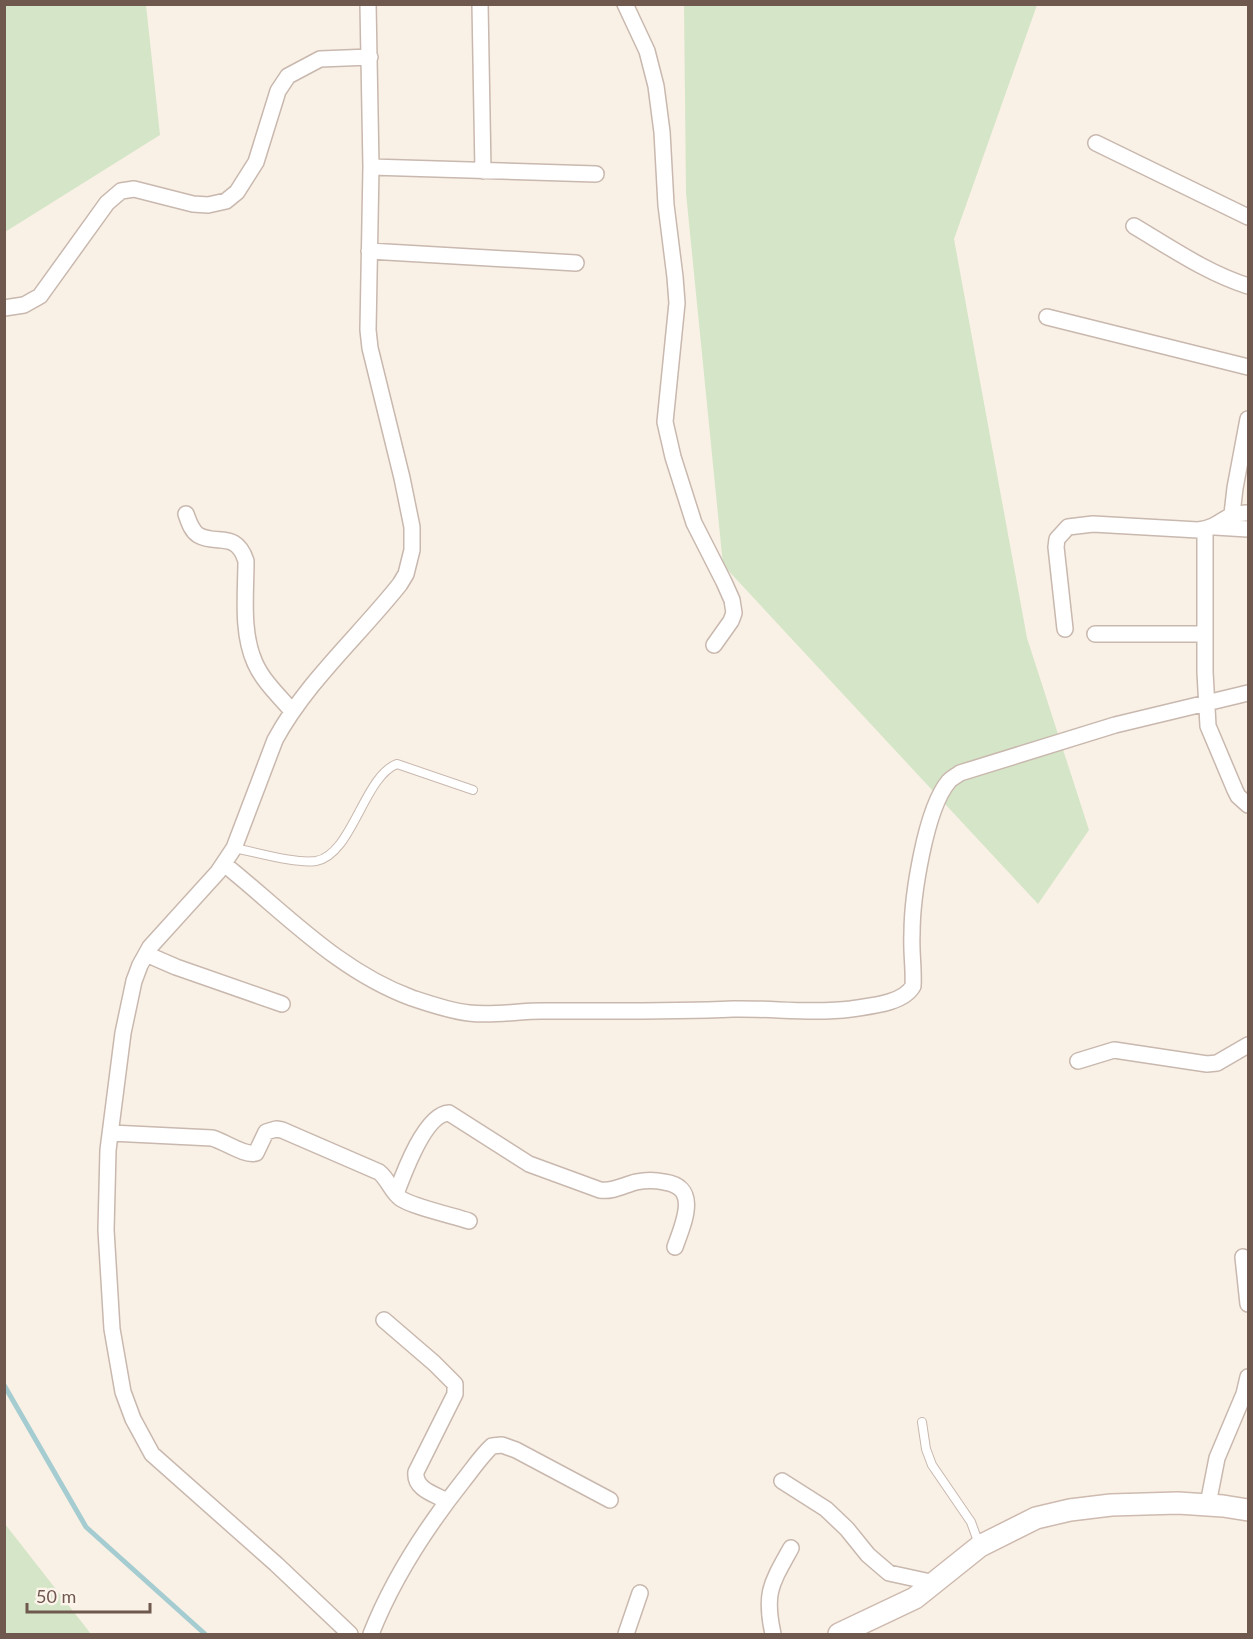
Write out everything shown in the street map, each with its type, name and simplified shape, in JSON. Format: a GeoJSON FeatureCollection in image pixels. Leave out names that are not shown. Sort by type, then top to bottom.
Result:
{"type":"FeatureCollection","features":[{"type":"Feature","properties":{"kind":"main road"},"geometry":{"type":"LineString","coordinates":[[839,1635],[903,1605],[935,1583],[980,1546],[1035,1518],[1070,1510],[1112,1505],[1208,1504],[1248,1510]]}},
{"type":"Feature","properties":{"kind":"street"},"geometry":{"type":"LineString","coordinates":[[350,1635],[276,1564],[152,1454],[133,1419],[123,1392],[112,1329],[106,1230],[108,1150],[123,1033],[134,981],[146,954],[224,864],[234,848],[275,740],[292,711],[400,584],[412,550],[412,528],[402,478],[370,348],[368,330],[371,167],[368,4]]}},
{"type":"Feature","properties":{"kind":"street"},"geometry":{"type":"LineString","coordinates":[[480,4],[483,171]]}},
{"type":"Feature","properties":{"kind":"street"},"geometry":{"type":"LineString","coordinates":[[626,4],[647,51],[656,86],[662,132],[666,205],[677,303],[664,422],[694,523],[724,582],[734,613],[714,645]]}},
{"type":"Feature","properties":{"kind":"street"},"geometry":{"type":"LineString","coordinates":[[4,308],[24,305],[40,296],[107,203],[121,191],[134,189],[193,204],[208,205],[226,201],[237,192],[256,162],[283,80],[309,63],[330,58],[370,57]]}},
{"type":"Feature","properties":{"kind":"street"},"geometry":{"type":"LineString","coordinates":[[1096,144],[1248,217]]}},
{"type":"Feature","properties":{"kind":"street"},"geometry":{"type":"LineString","coordinates":[[371,167],[596,174]]}},
{"type":"Feature","properties":{"kind":"street"},"geometry":{"type":"LineString","coordinates":[[1134,226],[1207,268],[1248,285]]}},
{"type":"Feature","properties":{"kind":"street"},"geometry":{"type":"LineString","coordinates":[[369,251],[576,263]]}},
{"type":"Feature","properties":{"kind":"street"},"geometry":{"type":"LineString","coordinates":[[1047,317],[1248,367]]}},
{"type":"Feature","properties":{"kind":"street"},"geometry":{"type":"LineString","coordinates":[[1232,513],[1248,419]]}},
{"type":"Feature","properties":{"kind":"street"},"geometry":{"type":"LineString","coordinates":[[1210,529],[1232,513],[1248,513]]}},
{"type":"Feature","properties":{"kind":"street"},"geometry":{"type":"LineString","coordinates":[[186,514],[190,524],[199,535],[230,541],[243,552],[246,561],[246,626],[254,661],[261,674],[292,711]]}},
{"type":"Feature","properties":{"kind":"street"},"geometry":{"type":"LineString","coordinates":[[1065,629],[1056,547],[1057,539],[1068,527],[1093,524],[1248,529]]}},
{"type":"Feature","properties":{"kind":"street"},"geometry":{"type":"LineString","coordinates":[[1210,529],[1204,634],[1206,702],[1212,738],[1235,790],[1248,805]]}},
{"type":"Feature","properties":{"kind":"street"},"geometry":{"type":"LineString","coordinates":[[1095,634],[1204,634]]}},
{"type":"Feature","properties":{"kind":"street"},"geometry":{"type":"LineString","coordinates":[[224,864],[342,961],[386,987],[446,1009],[489,1013],[850,1009],[892,1000],[906,994],[913,986],[913,903],[920,862],[933,814],[942,791],[950,780],[960,773],[1115,725],[1248,693]]}},
{"type":"Feature","properties":{"kind":"street"},"geometry":{"type":"LineString","coordinates":[[146,954],[176,968],[282,1004]]}},
{"type":"Feature","properties":{"kind":"street"},"geometry":{"type":"LineString","coordinates":[[1078,1061],[1114,1050],[1207,1064],[1217,1063],[1248,1044]]}},
{"type":"Feature","properties":{"kind":"street"},"geometry":{"type":"LineString","coordinates":[[396,1194],[409,1161],[423,1136],[440,1115],[448,1113],[529,1164],[600,1190],[613,1190],[644,1180],[678,1184],[687,1201],[675,1247]]}},
{"type":"Feature","properties":{"kind":"street"},"geometry":{"type":"LineString","coordinates":[[111,1133],[212,1138],[250,1154],[256,1153],[266,1132],[276,1129],[369,1166],[386,1178],[396,1194],[405,1201],[469,1221]]}},
{"type":"Feature","properties":{"kind":"street"},"geometry":{"type":"LineString","coordinates":[[1243,1257],[1248,1304]]}},
{"type":"Feature","properties":{"kind":"street"},"geometry":{"type":"LineString","coordinates":[[384,1320],[455,1384],[455,1394],[415,1478],[423,1488],[447,1501]]}},
{"type":"Feature","properties":{"kind":"street"},"geometry":{"type":"LineString","coordinates":[[1208,1504],[1217,1458],[1244,1394],[1248,1377]]}},
{"type":"Feature","properties":{"kind":"street"},"geometry":{"type":"LineString","coordinates":[[371,1635],[406,1561],[425,1530],[487,1450],[497,1445],[516,1450],[610,1500]]}},
{"type":"Feature","properties":{"kind":"street"},"geometry":{"type":"LineString","coordinates":[[782,1481],[826,1509],[847,1529],[868,1555],[889,1573],[935,1583]]}},
{"type":"Feature","properties":{"kind":"street"},"geometry":{"type":"LineString","coordinates":[[773,1635],[768,1595],[772,1582],[791,1548]]}},
{"type":"Feature","properties":{"kind":"street"},"geometry":{"type":"LineString","coordinates":[[626,1635],[640,1593]]}},
{"type":"Feature","properties":{"kind":"lane"},"geometry":{"type":"LineString","coordinates":[[234,848],[300,860],[316,861],[325,858],[341,842],[381,775],[397,764],[473,790]]}},
{"type":"Feature","properties":{"kind":"lane"},"geometry":{"type":"LineString","coordinates":[[922,1422],[926,1449],[932,1465],[971,1521],[980,1546]]}},
{"type":"Feature","properties":{"kind":"green space"},"geometry":{"type":"Polygon","coordinates":[[[5,4],[146,5],[160,135],[5,232],[5,4]]]}},
{"type":"Feature","properties":{"kind":"green space"},"geometry":{"type":"Polygon","coordinates":[[[684,5],[1037,5],[954,239],[1027,638],[1089,830],[1038,904],[723,565],[686,193],[684,5]]]}},
{"type":"Feature","properties":{"kind":"green space"},"geometry":{"type":"Polygon","coordinates":[[[5,1524],[91,1634],[5,1634],[5,1524]]]}},
{"type":"Feature","properties":{"kind":"waterway"},"geometry":{"type":"LineString","coordinates":[[4,1385],[86,1527],[205,1634]]}}]}
